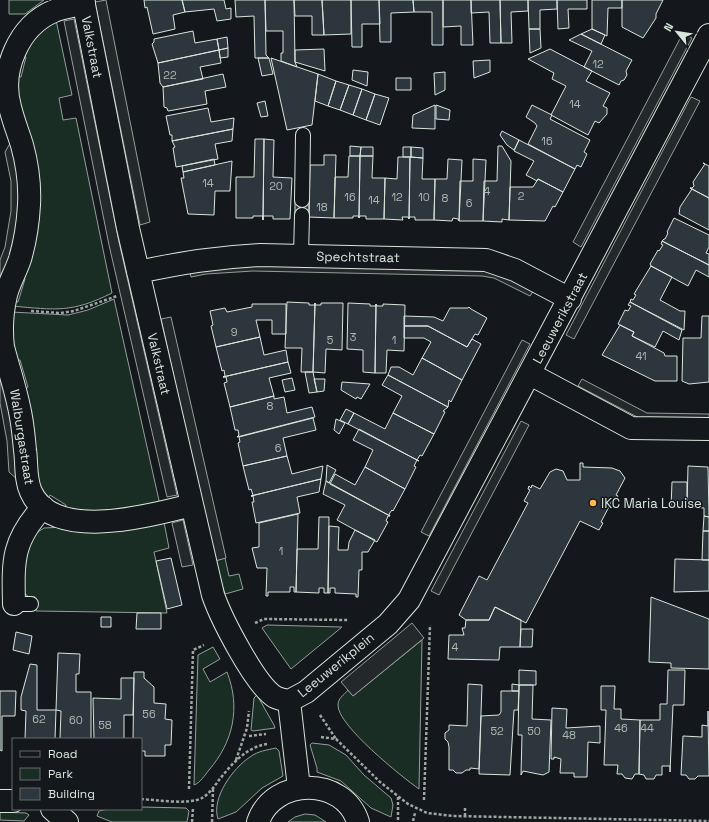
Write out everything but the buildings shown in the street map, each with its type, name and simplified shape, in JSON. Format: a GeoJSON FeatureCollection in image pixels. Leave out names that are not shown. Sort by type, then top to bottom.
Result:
{"type":"FeatureCollection","features":[{"type":"Feature","properties":{"kind":"street","name":"Valkstraat"},"geometry":{"type":"LineString","coordinates":[[84,2],[138,272],[192,505],[206,573],[215,601],[227,628],[253,670],[269,692],[280,699],[290,701]]}},
{"type":"Feature","properties":{"kind":"street","name":"Walburgastraat"},"geometry":{"type":"LineString","coordinates":[[84,2],[55,10],[26,32],[16,49],[9,68],[7,87],[9,107],[22,147],[28,184],[29,204],[24,244],[20,260],[9,283],[3,308],[3,347],[20,414],[27,481],[31,493],[43,507],[55,515],[67,519],[89,522],[129,518],[162,513],[192,505]]}},
{"type":"Feature","properties":{"kind":"street","name":"Leeuwerikstraat"},"geometry":{"type":"LineString","coordinates":[[409,600],[709,35]]}},
{"type":"Feature","properties":{"kind":"street","name":"Spechtstraat"},"geometry":{"type":"LineString","coordinates":[[138,272],[223,256],[486,260],[503,265],[570,299]]}},
{"type":"Feature","properties":{"kind":"street"},"geometry":{"type":"LineString","coordinates":[[530,374],[631,428],[709,429]]}},
{"type":"Feature","properties":{"kind":"street"},"geometry":{"type":"LineString","coordinates":[[22,604],[14,563],[16,548],[23,533],[43,507]]}},
{"type":"Feature","properties":{"kind":"street","name":"Leeuwerikplein"},"geometry":{"type":"LineString","coordinates":[[299,788],[290,701],[306,692],[388,624],[409,600]]}},
{"type":"Feature","properties":{"kind":"street"},"geometry":{"type":"LineString","coordinates":[[256,821],[268,804],[282,793],[299,788],[313,787],[327,790],[344,802],[361,821]]}},
{"type":"Feature","properties":{"kind":"street"},"geometry":{"type":"LineString","coordinates":[[0,801],[12,802]]}},
{"type":"Feature","properties":{"kind":"street"},"geometry":{"type":"LineString","coordinates":[[53,810],[67,822]]}},
{"type":"Feature","properties":{"kind":"lane"},"geometry":{"type":"LineString","coordinates":[[302,200],[303,136]]}},
{"type":"Feature","properties":{"kind":"lane"},"geometry":{"type":"LineString","coordinates":[[301,256],[302,215]]}},
{"type":"Feature","properties":{"kind":"path"},"geometry":{"type":"LineString","coordinates":[[3,308],[68,312],[88,308],[117,295]]}},
{"type":"Feature","properties":{"kind":"path"},"geometry":{"type":"LineString","coordinates":[[251,626],[264,619],[354,621]]}},
{"type":"Feature","properties":{"kind":"path"},"geometry":{"type":"LineString","coordinates":[[424,800],[430,625]]}},
{"type":"Feature","properties":{"kind":"path"},"geometry":{"type":"LineString","coordinates":[[189,789],[193,650],[204,645]]}},
{"type":"Feature","properties":{"kind":"path"},"geometry":{"type":"LineString","coordinates":[[142,799],[192,801],[201,798],[213,788],[236,760],[244,737],[249,711],[248,689],[253,670]]}},
{"type":"Feature","properties":{"kind":"path"},"geometry":{"type":"LineString","coordinates":[[249,736],[268,734]]}},
{"type":"Feature","properties":{"kind":"path"},"geometry":{"type":"LineString","coordinates":[[212,822],[213,788]]}},
{"type":"Feature","properties":{"kind":"path"},"geometry":{"type":"LineString","coordinates":[[398,797],[398,822]]}},
{"type":"Feature","properties":{"kind":"path"},"geometry":{"type":"LineString","coordinates":[[465,807],[465,816],[709,821]]}},
{"type":"Feature","properties":{"kind":"path"},"geometry":{"type":"LineString","coordinates":[[192,822],[193,808]]}},
{"type":"Feature","properties":{"kind":"path"},"geometry":{"type":"LineString","coordinates":[[413,822],[415,813]]}},
{"type":"Feature","properties":{"kind":"green space"},"geometry":{"type":"Polygon","coordinates":[[[9,0],[44,0],[25,14],[9,14],[9,0]]]}},
{"type":"Feature","properties":{"kind":"green space"},"geometry":{"type":"Polygon","coordinates":[[[56,20],[72,95],[59,98],[63,120],[76,118],[112,293],[86,304],[74,307],[52,309],[12,306],[14,301],[18,302],[25,279],[21,277],[19,112],[16,76],[21,77],[26,57],[22,55],[34,37],[56,20]]]}},
{"type":"Feature","properties":{"kind":"green space"},"geometry":{"type":"Polygon","coordinates":[[[114,299],[160,505],[98,513],[65,509],[66,505],[50,495],[48,499],[39,487],[24,389],[28,387],[20,360],[15,361],[11,312],[68,315],[88,310],[114,299]]]}},
{"type":"Feature","properties":{"kind":"green space"},"geometry":{"type":"Polygon","coordinates":[[[164,522],[169,548],[154,552],[167,613],[36,611],[35,597],[29,597],[24,593],[24,565],[27,548],[30,541],[44,528],[164,522]]]}},
{"type":"Feature","properties":{"kind":"green space"},"geometry":{"type":"Polygon","coordinates":[[[225,558],[229,576],[239,574],[243,589],[225,594],[215,561],[225,558]]]}},
{"type":"Feature","properties":{"kind":"green space"},"geometry":{"type":"Polygon","coordinates":[[[267,625],[342,627],[291,669],[262,628],[267,625]]]}},
{"type":"Feature","properties":{"kind":"green space"},"geometry":{"type":"Polygon","coordinates":[[[422,640],[419,789],[399,774],[359,737],[340,714],[338,703],[340,698],[348,690],[353,696],[422,640]]]}},
{"type":"Feature","properties":{"kind":"green space"},"geometry":{"type":"Polygon","coordinates":[[[213,647],[220,659],[203,669],[210,682],[227,672],[231,685],[234,711],[229,736],[224,748],[202,779],[194,785],[198,655],[213,647]]]}},
{"type":"Feature","properties":{"kind":"green space"},"geometry":{"type":"Polygon","coordinates":[[[257,695],[275,728],[251,730],[254,698],[257,695]]]}},
{"type":"Feature","properties":{"kind":"green space"},"geometry":{"type":"Polygon","coordinates":[[[312,743],[329,745],[346,755],[364,775],[391,798],[393,805],[391,817],[371,808],[341,781],[317,772],[310,745],[312,743]]]}},
{"type":"Feature","properties":{"kind":"green space"},"geometry":{"type":"Polygon","coordinates":[[[276,748],[279,751],[283,776],[262,788],[236,812],[218,819],[218,802],[221,793],[225,784],[237,768],[256,753],[276,748]]]}},
{"type":"Feature","properties":{"kind":"green space"},"geometry":{"type":"Polygon","coordinates":[[[142,807],[186,808],[189,811],[187,822],[112,822],[97,816],[99,811],[142,810],[142,807]]]}},
{"type":"Feature","properties":{"kind":"green space"},"geometry":{"type":"Polygon","coordinates":[[[0,812],[26,813],[29,815],[24,821],[0,820],[0,812]]]}},
{"type":"Feature","properties":{"kind":"green space"},"geometry":{"type":"Polygon","coordinates":[[[305,814],[315,815],[326,822],[288,822],[295,817],[305,814]]]}},
{"type":"Feature","properties":{"kind":"shaded area"},"geometry":{"type":"Polygon","coordinates":[[[106,0],[150,222],[140,225],[95,2],[106,0]]]}},
{"type":"Feature","properties":{"kind":"shaded area"},"geometry":{"type":"Polygon","coordinates":[[[74,19],[119,242],[177,495],[167,497],[109,245],[64,21],[74,19]]]}},
{"type":"Feature","properties":{"kind":"shaded area"},"geometry":{"type":"Polygon","coordinates":[[[683,33],[692,38],[581,247],[573,242],[683,33]]]}},
{"type":"Feature","properties":{"kind":"shaded area"},"geometry":{"type":"Polygon","coordinates":[[[691,97],[700,101],[574,339],[566,335],[691,97]]]}},
{"type":"Feature","properties":{"kind":"shaded area"},"geometry":{"type":"Polygon","coordinates":[[[12,140],[20,183],[16,240],[0,283],[0,260],[5,247],[11,211],[11,181],[5,152],[12,140]]]}},
{"type":"Feature","properties":{"kind":"shaded area"},"geometry":{"type":"Polygon","coordinates":[[[219,264],[483,267],[534,290],[530,296],[494,278],[482,276],[253,271],[206,274],[191,277],[189,269],[219,264]]]}},
{"type":"Feature","properties":{"kind":"shaded area"},"geometry":{"type":"Polygon","coordinates":[[[171,317],[226,558],[215,561],[161,319],[171,317]]]}},
{"type":"Feature","properties":{"kind":"shaded area"},"geometry":{"type":"Polygon","coordinates":[[[522,340],[530,344],[429,536],[421,532],[522,340]]]}},
{"type":"Feature","properties":{"kind":"shaded area"},"geometry":{"type":"Polygon","coordinates":[[[0,374],[12,413],[18,480],[9,472],[7,441],[0,403],[0,374]]]}},
{"type":"Feature","properties":{"kind":"shaded area"},"geometry":{"type":"Polygon","coordinates":[[[582,379],[647,413],[709,414],[709,421],[643,420],[578,386],[582,379]]]}},
{"type":"Feature","properties":{"kind":"shaded area"},"geometry":{"type":"Polygon","coordinates":[[[521,421],[529,425],[439,595],[431,591],[521,421]]]}},
{"type":"Feature","properties":{"kind":"shaded area"},"geometry":{"type":"Polygon","coordinates":[[[183,520],[193,565],[182,567],[172,523],[183,520]]]}},
{"type":"Feature","properties":{"kind":"shaded area"},"geometry":{"type":"Polygon","coordinates":[[[412,623],[424,638],[353,696],[341,682],[412,623]]]}},
{"type":"Feature","properties":{"kind":"place","name":"IKC Maria Louise"},"geometry":{"type":"Point","coordinates":[593,503]}}]}
